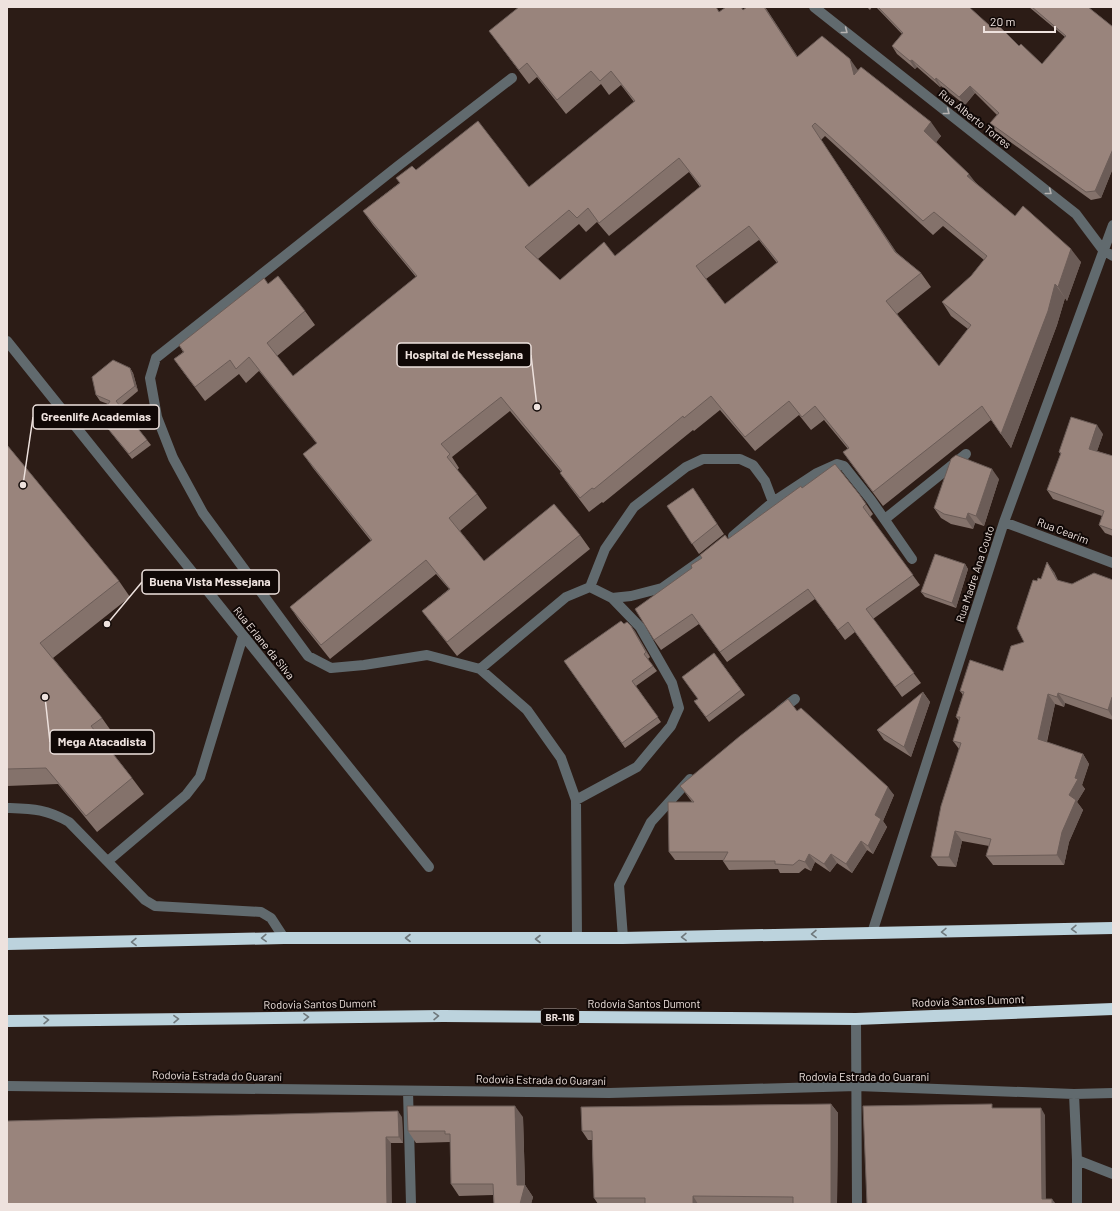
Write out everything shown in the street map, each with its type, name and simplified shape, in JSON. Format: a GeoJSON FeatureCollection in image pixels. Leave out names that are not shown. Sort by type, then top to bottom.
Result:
{"type":"FeatureCollection","features":[{"type":"Feature","properties":{"kind":"highway"},"geometry":{"type":"LineString","coordinates":[[7,944],[284,938],[577,939],[1113,928]]}},
{"type":"Feature","properties":{"kind":"highway","name":"Rodovia Santos Dumont"},"geometry":{"type":"LineString","coordinates":[[7,1020],[443,1016],[856,1019],[1113,1009]]}},
{"type":"Feature","properties":{"kind":"street","name":"Rua Alberto Torres"},"geometry":{"type":"LineString","coordinates":[[814,7],[1076,214],[1103,250],[1113,256]]}},
{"type":"Feature","properties":{"kind":"street"},"geometry":{"type":"LineString","coordinates":[[512,78],[156,358],[150,378],[160,423],[174,458],[202,513],[308,656],[331,668],[364,665],[427,655],[480,668],[531,716],[561,758],[576,800],[577,939]]}},
{"type":"Feature","properties":{"kind":"street","name":"Rua Madre Ana Couto"},"geometry":{"type":"LineString","coordinates":[[872,933],[1004,522],[1113,225]]}},
{"type":"Feature","properties":{"kind":"street","name":"Rua Erlane da Silva"},"geometry":{"type":"LineString","coordinates":[[7,341],[428,867]]}},
{"type":"Feature","properties":{"kind":"street"},"geometry":{"type":"LineString","coordinates":[[884,519],[966,454]]}},
{"type":"Feature","properties":{"kind":"street"},"geometry":{"type":"LineString","coordinates":[[480,668],[566,597],[590,587],[605,549],[634,507],[686,467],[703,460],[740,459],[752,465],[765,481],[773,502]]}},
{"type":"Feature","properties":{"kind":"street"},"geometry":{"type":"LineString","coordinates":[[723,544],[773,502],[817,473],[837,464],[844,466],[912,558]]}},
{"type":"Feature","properties":{"kind":"street","name":"Rua Cearim"},"geometry":{"type":"LineString","coordinates":[[1004,522],[1113,563]]}},
{"type":"Feature","properties":{"kind":"street"},"geometry":{"type":"LineString","coordinates":[[612,598],[631,596],[662,588],[712,553]]}},
{"type":"Feature","properties":{"kind":"street"},"geometry":{"type":"LineString","coordinates":[[576,800],[636,766],[672,726],[679,708],[672,683],[640,627],[612,598],[590,587]]}},
{"type":"Feature","properties":{"kind":"street"},"geometry":{"type":"LineString","coordinates":[[108,861],[186,795],[200,777],[243,636]]}},
{"type":"Feature","properties":{"kind":"street"},"geometry":{"type":"LineString","coordinates":[[771,717],[795,699]]}},
{"type":"Feature","properties":{"kind":"street"},"geometry":{"type":"LineString","coordinates":[[623,938],[619,885],[621,880],[651,822],[686,782],[698,773]]}},
{"type":"Feature","properties":{"kind":"street"},"geometry":{"type":"LineString","coordinates":[[7,808],[36,809],[58,816],[70,822],[144,900],[155,906],[262,912],[271,918],[284,938]]}},
{"type":"Feature","properties":{"kind":"street"},"geometry":{"type":"LineString","coordinates":[[856,1019],[857,1204]]}},
{"type":"Feature","properties":{"kind":"street","name":"Rodovia Estrada do Guarani"},"geometry":{"type":"LineString","coordinates":[[7,1086],[609,1093],[857,1086],[1074,1094],[1113,1093]]}},
{"type":"Feature","properties":{"kind":"street"},"geometry":{"type":"LineString","coordinates":[[408,1091],[411,1204]]}},
{"type":"Feature","properties":{"kind":"street"},"geometry":{"type":"LineString","coordinates":[[1074,1094],[1077,1204]]}},
{"type":"Feature","properties":{"kind":"street"},"geometry":{"type":"LineString","coordinates":[[1077,1160],[1113,1174]]}},
{"type":"Feature","properties":{"kind":"building"},"geometry":{"type":"Polygon","coordinates":[[[519,7],[716,7],[719,12],[726,7],[741,7],[743,10],[747,7],[764,7],[797,57],[822,36],[850,59],[854,75],[861,67],[931,122],[924,131],[969,174],[967,176],[1015,216],[1023,206],[1071,249],[1058,287],[1055,284],[1048,311],[1001,434],[982,406],[873,492],[843,452],[849,448],[815,406],[802,417],[789,401],[745,437],[711,396],[684,418],[683,416],[594,489],[592,488],[580,498],[560,473],[562,471],[501,397],[441,444],[450,454],[447,457],[477,494],[449,518],[484,561],[554,504],[580,535],[447,642],[422,611],[450,589],[426,560],[321,645],[290,607],[372,540],[303,454],[317,443],[249,357],[236,369],[230,360],[195,387],[174,359],[184,352],[179,345],[264,278],[268,284],[278,276],[305,311],[267,343],[293,376],[417,276],[363,211],[400,183],[396,178],[412,166],[416,170],[478,121],[529,187],[635,101],[611,71],[600,81],[591,71],[557,100],[527,63],[519,70],[489,31],[519,7]],[[815,123],[812,126],[895,252],[921,273],[886,301],[939,366],[971,325],[942,302],[971,276],[987,256],[934,212],[923,221],[815,123]],[[679,158],[599,223],[588,208],[577,218],[569,210],[525,247],[560,280],[604,242],[615,256],[701,186],[679,158]],[[749,226],[696,266],[725,304],[778,262],[749,226]]]}},
{"type":"Feature","properties":{"kind":"building"},"geometry":{"type":"Polygon","coordinates":[[[878,7],[969,7],[990,26],[993,23],[998,25],[1019,46],[1021,44],[1042,64],[1066,36],[1032,7],[1088,7],[1113,27],[1113,149],[1095,191],[1086,192],[990,123],[999,113],[970,86],[959,97],[892,46],[903,33],[878,7]]]}},
{"type":"Feature","properties":{"kind":"building"},"geometry":{"type":"Polygon","coordinates":[[[113,360],[130,368],[135,386],[116,401],[147,440],[129,454],[100,419],[110,401],[96,395],[92,377],[113,360]]]}},
{"type":"Feature","properties":{"kind":"building"},"geometry":{"type":"Polygon","coordinates":[[[1071,417],[1097,425],[1089,449],[1113,456],[1113,530],[1099,525],[1104,511],[1047,490],[1061,453],[1059,452],[1071,417]]]}},
{"type":"Feature","properties":{"kind":"building"},"geometry":{"type":"Polygon","coordinates":[[[7,445],[119,581],[40,643],[102,718],[91,726],[132,778],[86,816],[46,768],[7,769],[7,445]]]}},
{"type":"Feature","properties":{"kind":"building"},"geometry":{"type":"Polygon","coordinates":[[[956,455],[992,469],[976,516],[968,513],[966,519],[944,514],[934,508],[951,459],[956,455]]]}},
{"type":"Feature","properties":{"kind":"building"},"geometry":{"type":"Polygon","coordinates":[[[835,464],[859,494],[866,504],[863,507],[913,575],[866,609],[914,673],[895,687],[848,622],[838,630],[808,589],[720,652],[692,614],[654,640],[635,609],[692,568],[691,565],[702,558],[700,555],[725,535],[728,539],[801,486],[802,488],[835,464]]]}},
{"type":"Feature","properties":{"kind":"building"},"geometry":{"type":"Polygon","coordinates":[[[693,488],[717,524],[692,544],[667,506],[693,488]]]}},
{"type":"Feature","properties":{"kind":"building"},"geometry":{"type":"Polygon","coordinates":[[[935,554],[965,564],[952,603],[921,592],[935,554]]]}},
{"type":"Feature","properties":{"kind":"building"},"geometry":{"type":"Polygon","coordinates":[[[1047,562],[1057,580],[1072,584],[1094,573],[1113,580],[1113,697],[1108,710],[1058,693],[1057,697],[1048,694],[1038,739],[1083,754],[1075,778],[1078,779],[1069,795],[1076,800],[1062,832],[1057,855],[986,856],[991,839],[955,831],[949,857],[931,857],[941,806],[961,743],[953,741],[960,717],[956,717],[964,692],[960,691],[970,660],[1003,671],[1011,646],[1024,642],[1017,628],[1033,580],[1037,581],[1038,578],[1041,579],[1047,562]]]}},
{"type":"Feature","properties":{"kind":"building"},"geometry":{"type":"Polygon","coordinates":[[[621,621],[624,624],[627,622],[631,626],[646,652],[644,654],[653,666],[632,681],[658,717],[622,743],[564,661],[621,621]]]}},
{"type":"Feature","properties":{"kind":"building"},"geometry":{"type":"Polygon","coordinates":[[[714,653],[741,690],[706,717],[694,701],[698,699],[682,677],[714,653]]]}},
{"type":"Feature","properties":{"kind":"building"},"geometry":{"type":"Polygon","coordinates":[[[923,692],[904,747],[877,730],[923,692]]]}},
{"type":"Feature","properties":{"kind":"building"},"geometry":{"type":"Polygon","coordinates":[[[788,699],[797,711],[801,708],[888,787],[875,815],[881,819],[868,846],[861,841],[846,864],[831,854],[824,864],[809,854],[805,862],[799,860],[793,865],[775,864],[775,861],[723,861],[728,852],[669,852],[668,802],[694,802],[680,786],[740,736],[788,699]]]}},
{"type":"Feature","properties":{"kind":"building"},"geometry":{"type":"Polygon","coordinates":[[[831,1104],[831,1204],[793,1204],[793,1197],[693,1196],[693,1204],[645,1204],[645,1198],[594,1198],[592,1131],[582,1131],[581,1107],[831,1104]]]}},
{"type":"Feature","properties":{"kind":"building"},"geometry":{"type":"Polygon","coordinates":[[[992,1104],[992,1108],[1041,1108],[1042,1199],[1052,1199],[1052,1204],[867,1204],[863,1106],[992,1104]]]}},
{"type":"Feature","properties":{"kind":"building"},"geometry":{"type":"Polygon","coordinates":[[[407,1106],[515,1106],[517,1185],[525,1185],[520,1204],[494,1204],[493,1184],[451,1184],[450,1134],[445,1134],[445,1131],[408,1131],[407,1106]]]}},
{"type":"Feature","properties":{"kind":"building"},"geometry":{"type":"Polygon","coordinates":[[[398,1111],[399,1137],[386,1137],[387,1204],[7,1204],[7,1121],[398,1111]]]}},
{"type":"Feature","properties":{"kind":"place","name":"Hospital de Messejana"},"geometry":{"type":"Point","coordinates":[537,407]}},
{"type":"Feature","properties":{"kind":"place","name":"Greenlife Academias"},"geometry":{"type":"Point","coordinates":[23,485]}},
{"type":"Feature","properties":{"kind":"place","name":"Buena Vista Messejana"},"geometry":{"type":"Point","coordinates":[107,624]}},
{"type":"Feature","properties":{"kind":"place","name":"Mega Atacadista"},"geometry":{"type":"Point","coordinates":[45,697]}}]}
